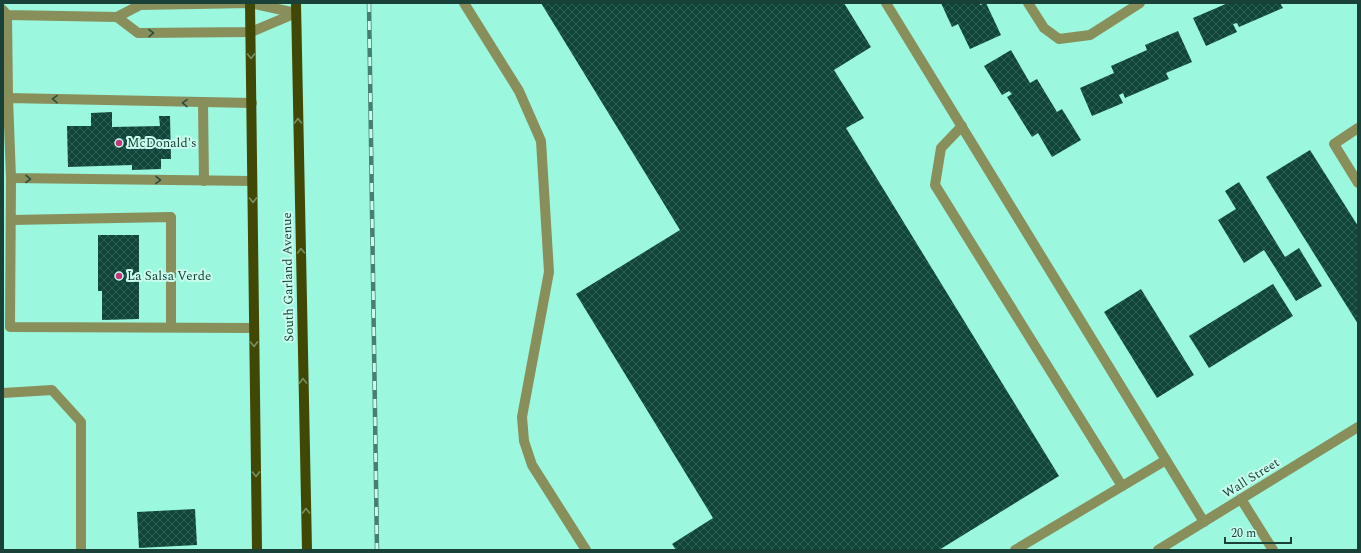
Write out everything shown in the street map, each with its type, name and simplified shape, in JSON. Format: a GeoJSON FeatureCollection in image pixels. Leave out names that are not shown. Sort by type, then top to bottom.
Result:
{"type":"FeatureCollection","features":[{"type":"Feature","properties":{"kind":"main road"},"geometry":{"type":"LineString","coordinates":[[250,3],[257,550]]}},
{"type":"Feature","properties":{"kind":"main road","name":"South Garland Avenue"},"geometry":{"type":"LineString","coordinates":[[296,8],[307,550]]}},
{"type":"Feature","properties":{"kind":"street"},"geometry":{"type":"LineString","coordinates":[[254,328],[10,327],[11,178],[5,13],[117,17],[140,5],[250,3],[296,8]]}},
{"type":"Feature","properties":{"kind":"street"},"geometry":{"type":"LineString","coordinates":[[464,3],[519,91],[541,141],[549,272],[522,418],[524,441],[532,465],[586,550]]}},
{"type":"Feature","properties":{"kind":"street"},"geometry":{"type":"LineString","coordinates":[[886,3],[1204,522]]}},
{"type":"Feature","properties":{"kind":"street"},"geometry":{"type":"LineString","coordinates":[[1028,3],[1044,28],[1058,39],[1090,35],[1140,3]]}},
{"type":"Feature","properties":{"kind":"street"},"geometry":{"type":"LineString","coordinates":[[117,17],[138,33],[251,32],[296,8]]}},
{"type":"Feature","properties":{"kind":"street"},"geometry":{"type":"LineString","coordinates":[[8,98],[252,104]]}},
{"type":"Feature","properties":{"kind":"street"},"geometry":{"type":"LineString","coordinates":[[203,103],[204,181]]}},
{"type":"Feature","properties":{"kind":"street"},"geometry":{"type":"LineString","coordinates":[[962,126],[941,148],[935,185],[1122,486]]}},
{"type":"Feature","properties":{"kind":"street"},"geometry":{"type":"LineString","coordinates":[[1358,128],[1334,144],[1358,183]]}},
{"type":"Feature","properties":{"kind":"street"},"geometry":{"type":"LineString","coordinates":[[11,178],[252,181]]}},
{"type":"Feature","properties":{"kind":"street"},"geometry":{"type":"LineString","coordinates":[[11,220],[171,217],[170,328]]}},
{"type":"Feature","properties":{"kind":"street"},"geometry":{"type":"LineString","coordinates":[[3,393],[52,390],[81,422],[81,550]]}},
{"type":"Feature","properties":{"kind":"street","name":"Wall Street"},"geometry":{"type":"LineString","coordinates":[[1158,550],[1358,427]]}},
{"type":"Feature","properties":{"kind":"street"},"geometry":{"type":"LineString","coordinates":[[1015,550],[1166,460]]}},
{"type":"Feature","properties":{"kind":"street"},"geometry":{"type":"LineString","coordinates":[[1241,499],[1273,550]]}},
{"type":"Feature","properties":{"kind":"building"},"geometry":{"type":"Polygon","coordinates":[[[541,3],[844,3],[871,47],[834,70],[864,118],[846,128],[1059,476],[939,550],[676,550],[672,544],[713,518],[576,294],[680,230],[541,3]]]}},
{"type":"Feature","properties":{"kind":"building"},"geometry":{"type":"Polygon","coordinates":[[[941,3],[980,3],[980,5],[986,3],[1001,35],[970,49],[958,24],[952,27],[941,3]]]}},
{"type":"Feature","properties":{"kind":"building"},"geometry":{"type":"Polygon","coordinates":[[[1228,3],[1280,3],[1283,8],[1239,27],[1237,23],[1233,24],[1237,32],[1206,46],[1193,18],[1228,3]]]}},
{"type":"Feature","properties":{"kind":"building"},"geometry":{"type":"Polygon","coordinates":[[[1178,31],[1192,62],[1166,73],[1169,79],[1125,98],[1123,93],[1119,95],[1123,103],[1092,116],[1080,88],[1114,73],[1111,66],[1147,50],[1145,45],[1178,31]]]}},
{"type":"Feature","properties":{"kind":"building"},"geometry":{"type":"Polygon","coordinates":[[[1011,50],[1030,83],[1037,79],[1057,112],[1062,109],[1081,140],[1052,157],[1038,133],[1032,137],[1007,97],[1012,94],[1009,91],[1002,95],[984,66],[1011,50]]]}},
{"type":"Feature","properties":{"kind":"building","name":"McDonald's"},"geometry":{"type":"Polygon","coordinates":[[[112,112],[112,127],[160,126],[159,116],[170,116],[171,159],[161,159],[161,169],[132,170],[132,165],[68,167],[67,126],[91,126],[91,113],[112,112]]]}},
{"type":"Feature","properties":{"kind":"building"},"geometry":{"type":"Polygon","coordinates":[[[1310,150],[1358,226],[1358,324],[1266,177],[1310,150]]]}},
{"type":"Feature","properties":{"kind":"building"},"geometry":{"type":"Polygon","coordinates":[[[1239,182],[1285,257],[1299,248],[1322,286],[1296,301],[1264,250],[1244,263],[1218,220],[1236,209],[1225,191],[1239,182]]]}},
{"type":"Feature","properties":{"kind":"building"},"geometry":{"type":"Polygon","coordinates":[[[98,235],[139,235],[139,319],[102,320],[102,291],[98,291],[98,235]]]}},
{"type":"Feature","properties":{"kind":"building"},"geometry":{"type":"Polygon","coordinates":[[[1273,284],[1293,316],[1209,368],[1189,336],[1273,284]]]}},
{"type":"Feature","properties":{"kind":"building"},"geometry":{"type":"Polygon","coordinates":[[[1141,289],[1194,375],[1157,398],[1104,312],[1141,289]]]}},
{"type":"Feature","properties":{"kind":"building"},"geometry":{"type":"Polygon","coordinates":[[[195,509],[197,545],[139,548],[137,512],[195,509]]]}},
{"type":"Feature","properties":{"kind":"railway"},"geometry":{"type":"LineString","coordinates":[[369,3],[377,550]]}},
{"type":"Feature","properties":{"kind":"place","name":"McDonald's"},"geometry":{"type":"Point","coordinates":[119,143]}},
{"type":"Feature","properties":{"kind":"place","name":"La Salsa Verde"},"geometry":{"type":"Point","coordinates":[119,276]}}]}
